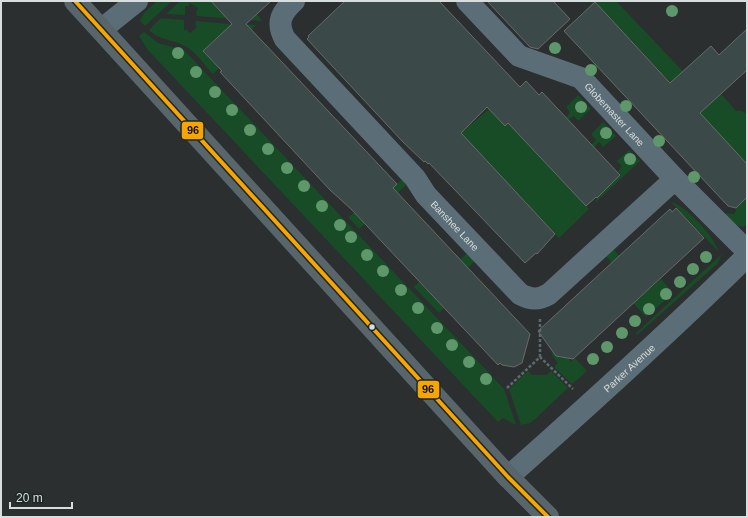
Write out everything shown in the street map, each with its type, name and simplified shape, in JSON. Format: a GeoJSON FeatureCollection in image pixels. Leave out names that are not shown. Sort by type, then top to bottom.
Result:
{"type":"FeatureCollection","features":[{"type":"Feature","properties":{"kind":"main road"},"geometry":{"type":"LineString","coordinates":[[75,1],[508,476],[548,517]]}},
{"type":"Feature","properties":{"kind":"street"},"geometry":{"type":"LineString","coordinates":[[102,29],[137,1]]}},
{"type":"Feature","properties":{"kind":"street","name":"Banshee Lane"},"geometry":{"type":"LineString","coordinates":[[294,1],[281,17],[280,25],[285,39],[415,178],[426,195],[520,294],[528,298],[542,298],[550,294],[675,178]]}},
{"type":"Feature","properties":{"kind":"street","name":"Globemaster Lane"},"geometry":{"type":"LineString","coordinates":[[467,1],[519,56],[581,78],[675,178],[747,251]]}},
{"type":"Feature","properties":{"kind":"street","name":"Parker Avenue"},"geometry":{"type":"LineString","coordinates":[[508,476],[574,419],[680,322],[747,256]]}},
{"type":"Feature","properties":{"kind":"path"},"geometry":{"type":"LineString","coordinates":[[540,314],[540,357],[573,389]]}},
{"type":"Feature","properties":{"kind":"path"},"geometry":{"type":"LineString","coordinates":[[507,388],[540,357]]}},
{"type":"Feature","properties":{"kind":"green space"},"geometry":{"type":"Polygon","coordinates":[[[157,1],[172,1],[145,26],[140,21],[144,13],[157,1]]]}},
{"type":"Feature","properties":{"kind":"green space"},"geometry":{"type":"Polygon","coordinates":[[[180,1],[211,1],[219,10],[226,4],[253,18],[257,14],[262,21],[197,16],[196,12],[198,8],[190,3],[188,6],[185,6],[185,15],[166,14],[180,1]]]}},
{"type":"Feature","properties":{"kind":"green space"},"geometry":{"type":"Polygon","coordinates":[[[593,1],[616,1],[711,101],[720,93],[736,111],[742,111],[747,114],[747,163],[730,146],[693,181],[689,177],[727,142],[696,110],[659,145],[655,142],[693,106],[663,74],[625,110],[622,106],[659,70],[629,38],[591,74],[588,70],[625,34],[595,2],[592,5],[591,3],[593,1]]]}},
{"type":"Feature","properties":{"kind":"green space"},"geometry":{"type":"Polygon","coordinates":[[[161,18],[184,20],[184,30],[187,30],[190,33],[197,27],[195,24],[196,21],[230,24],[230,28],[240,24],[256,25],[251,30],[216,38],[203,51],[219,68],[213,74],[187,47],[161,38],[149,30],[161,18]]]}},
{"type":"Feature","properties":{"kind":"green space"},"geometry":{"type":"Polygon","coordinates":[[[144,32],[158,43],[184,50],[504,389],[516,425],[503,418],[498,422],[148,50],[139,36],[144,32]]]}},
{"type":"Feature","properties":{"kind":"green space"},"geometry":{"type":"Polygon","coordinates":[[[578,95],[591,109],[578,121],[574,116],[568,120],[566,117],[570,113],[566,107],[578,95]]]}},
{"type":"Feature","properties":{"kind":"green space"},"geometry":{"type":"Polygon","coordinates":[[[489,109],[505,126],[508,123],[589,209],[559,238],[461,133],[489,109]]]}},
{"type":"Feature","properties":{"kind":"green space"},"geometry":{"type":"Polygon","coordinates":[[[603,122],[616,136],[603,147],[599,142],[594,147],[591,145],[596,140],[591,134],[603,122]]]}},
{"type":"Feature","properties":{"kind":"green space"},"geometry":{"type":"Polygon","coordinates":[[[629,150],[640,161],[596,202],[595,201],[621,174],[618,171],[622,166],[617,161],[629,150]]]}},
{"type":"Feature","properties":{"kind":"green space"},"geometry":{"type":"Polygon","coordinates":[[[402,179],[406,185],[359,229],[348,217],[355,212],[361,218],[402,179]]]}},
{"type":"Feature","properties":{"kind":"green space"},"geometry":{"type":"Polygon","coordinates":[[[747,197],[747,224],[743,227],[733,224],[723,213],[734,214],[736,208],[747,197]]]}},
{"type":"Feature","properties":{"kind":"green space"},"geometry":{"type":"Polygon","coordinates":[[[671,202],[684,209],[699,222],[716,245],[718,251],[671,202]]]}},
{"type":"Feature","properties":{"kind":"green space"},"geometry":{"type":"Polygon","coordinates":[[[612,248],[650,289],[661,279],[673,293],[646,317],[633,303],[642,295],[605,255],[612,248]]]}},
{"type":"Feature","properties":{"kind":"green space"},"geometry":{"type":"Polygon","coordinates":[[[467,253],[475,261],[436,298],[444,308],[439,313],[414,287],[419,282],[431,294],[457,269],[460,260],[467,253]]]}},
{"type":"Feature","properties":{"kind":"green space"},"geometry":{"type":"Polygon","coordinates":[[[722,254],[717,264],[637,335],[636,333],[722,254]]]}},
{"type":"Feature","properties":{"kind":"green space"},"geometry":{"type":"Polygon","coordinates":[[[552,352],[560,358],[566,356],[571,362],[575,358],[587,371],[572,384],[554,367],[558,363],[552,355],[552,352]]]}},
{"type":"Feature","properties":{"kind":"green space"},"geometry":{"type":"Polygon","coordinates":[[[528,371],[532,375],[547,375],[551,371],[568,388],[530,423],[521,425],[509,389],[528,371]]]}},
{"type":"Feature","properties":{"kind":"building"},"geometry":{"type":"Polygon","coordinates":[[[211,1],[271,1],[246,24],[397,184],[393,188],[530,334],[522,363],[514,367],[502,365],[500,363],[498,365],[351,209],[330,190],[220,72],[222,71],[203,51],[232,24],[211,1]]]}},
{"type":"Feature","properties":{"kind":"building"},"geometry":{"type":"Polygon","coordinates":[[[345,1],[439,1],[520,87],[526,81],[539,95],[542,92],[620,175],[597,198],[596,197],[586,206],[508,123],[505,126],[487,107],[461,133],[555,234],[537,254],[536,253],[525,263],[429,163],[424,162],[403,142],[307,39],[309,37],[308,36],[345,1]]]}},
{"type":"Feature","properties":{"kind":"building"},"geometry":{"type":"Polygon","coordinates":[[[487,1],[553,1],[570,19],[538,49],[530,47],[487,1]]]}},
{"type":"Feature","properties":{"kind":"building"},"geometry":{"type":"Polygon","coordinates":[[[595,2],[670,83],[711,46],[719,55],[747,29],[747,70],[700,113],[747,164],[747,197],[736,208],[728,206],[564,31],[595,2]]]}},
{"type":"Feature","properties":{"kind":"building"},"geometry":{"type":"Polygon","coordinates":[[[676,208],[704,238],[573,359],[556,356],[538,331],[670,209],[672,212],[676,208]]]}},
{"type":"Feature","properties":{"kind":"transit line","name":"96"},"geometry":{"type":"LineString","coordinates":[[75,1],[508,477],[548,517]]}}]}
